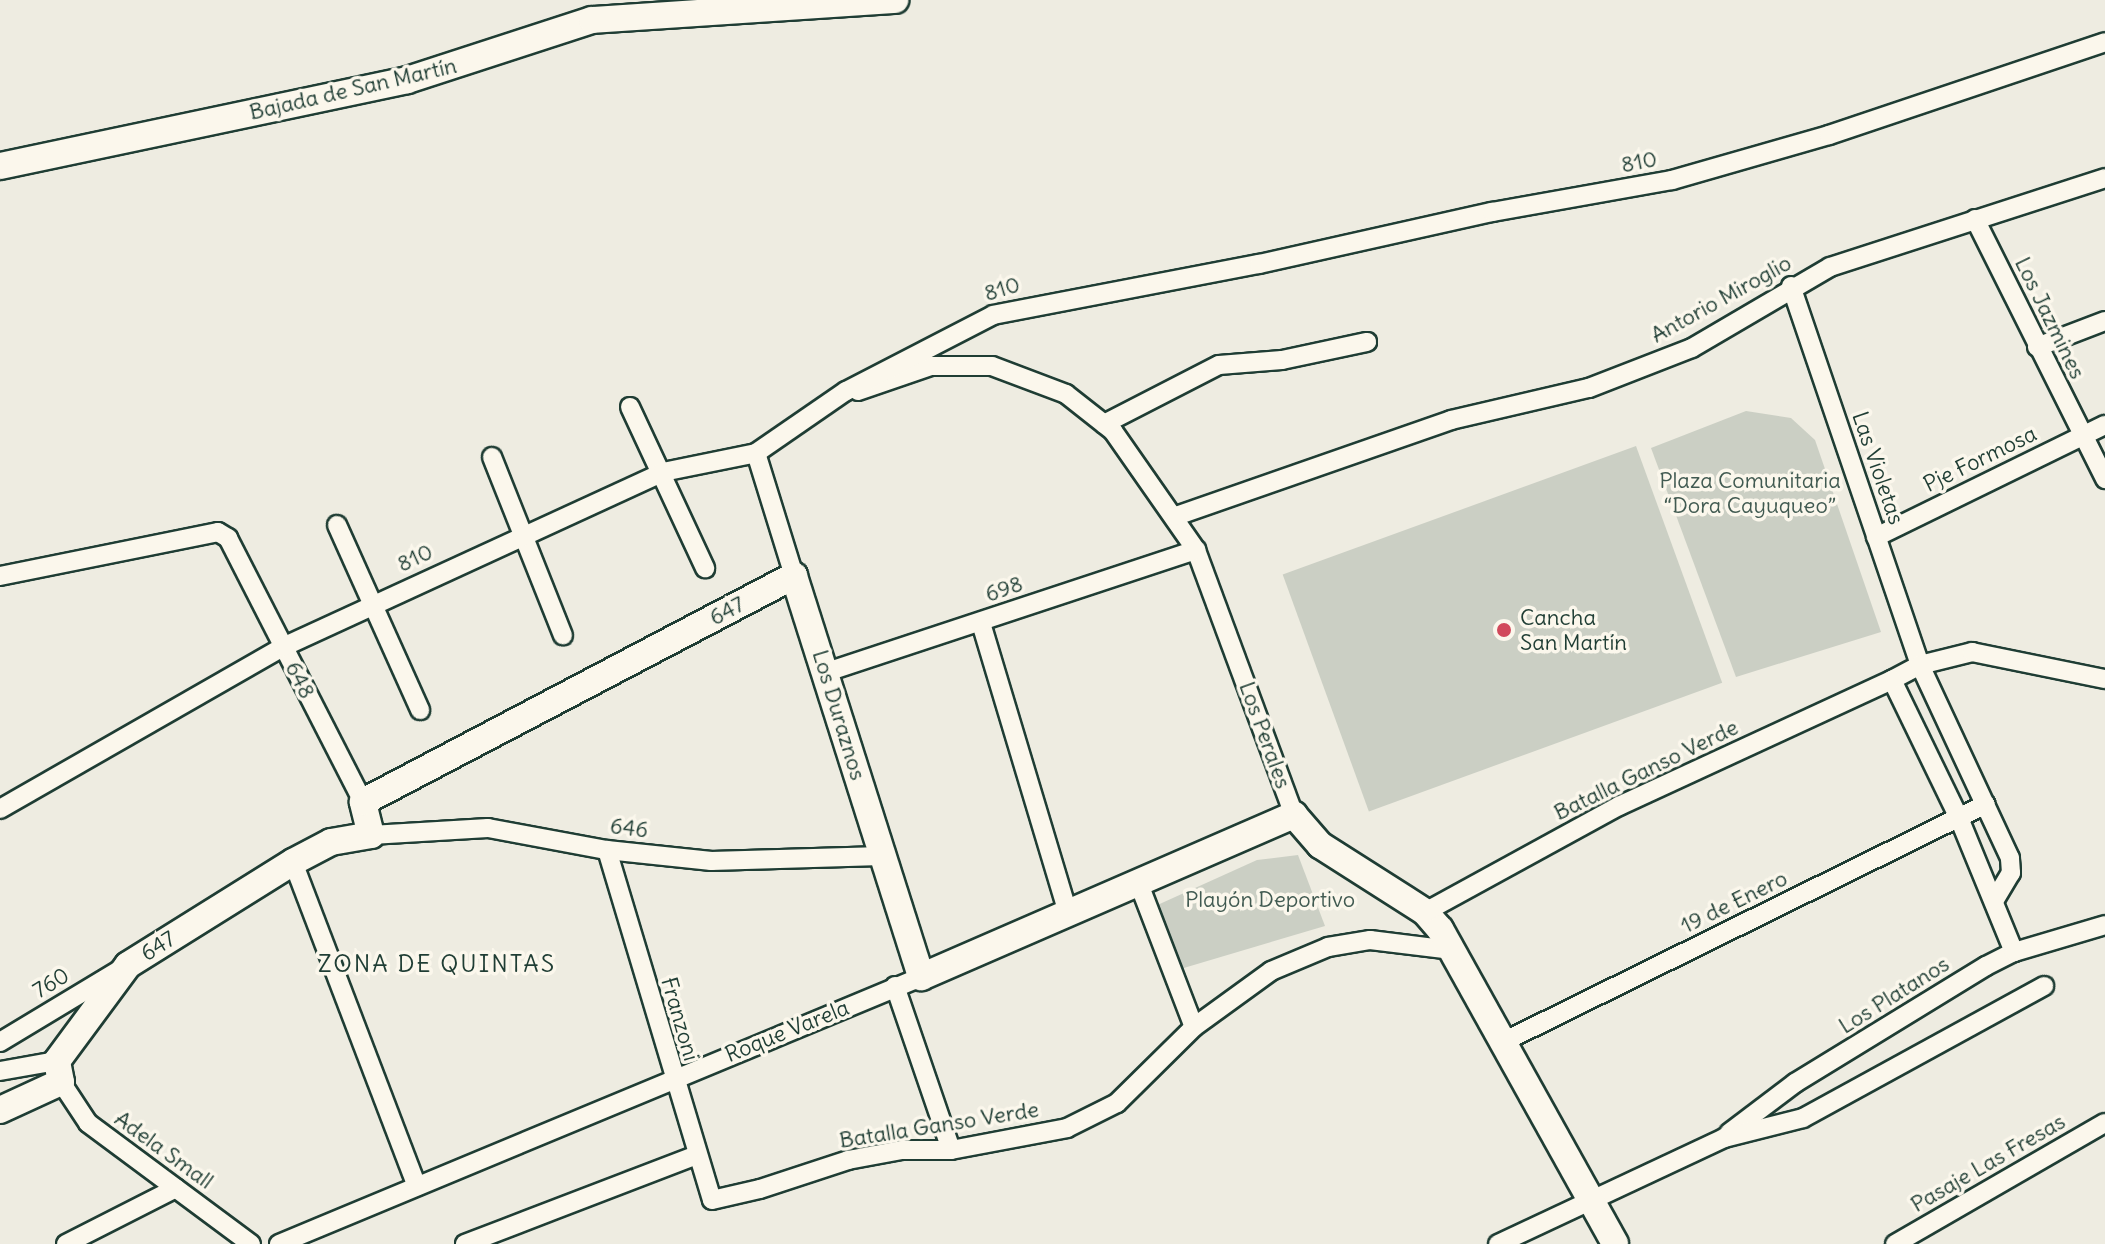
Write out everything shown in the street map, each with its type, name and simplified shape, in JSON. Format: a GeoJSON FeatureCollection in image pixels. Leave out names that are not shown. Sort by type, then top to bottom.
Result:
{"type":"FeatureCollection","features":[{"type":"Feature","properties":{"kind":"street","name":"Bajada de San Martín"},"geometry":{"type":"LineString","coordinates":[[0,166],[407,80],[592,20],[895,0]]}},
{"type":"Feature","properties":{"kind":"street","name":"810"},"geometry":{"type":"LineString","coordinates":[[0,809],[283,647],[663,472],[756,453],[846,391],[993,315],[1492,212],[1672,180],[1829,135],[2105,42]]}},
{"type":"Feature","properties":{"kind":"street","name":"Antorio Miroglio"},"geometry":{"type":"LineString","coordinates":[[1176,516],[1451,420],[1589,388],[1692,348],[1791,286],[1830,267],[2105,178]]}},
{"type":"Feature","properties":{"kind":"street","name":"Los Jazmines"},"geometry":{"type":"LineString","coordinates":[[1975,219],[2080,436],[2105,479]]}},
{"type":"Feature","properties":{"kind":"street","name":"Las Violetas"},"geometry":{"type":"LineString","coordinates":[[1791,286],[1920,665],[2010,858],[2011,873],[1994,901]]}},
{"type":"Feature","properties":{"kind":"street"},"geometry":{"type":"LineString","coordinates":[[2037,347],[2105,321]]}},
{"type":"Feature","properties":{"kind":"street"},"geometry":{"type":"LineString","coordinates":[[1104,424],[1219,365],[1282,360],[1367,342]]}},
{"type":"Feature","properties":{"kind":"street","name":"Los Perales"},"geometry":{"type":"LineString","coordinates":[[846,391],[883,386],[931,366],[992,366],[1066,394],[1104,424],[1176,516],[1196,550],[1294,815],[1320,845],[1425,912],[1452,950],[1615,1244]]}},
{"type":"Feature","properties":{"kind":"street"},"geometry":{"type":"LineString","coordinates":[[630,407],[663,472],[705,568]]}},
{"type":"Feature","properties":{"kind":"street","name":"Pje Formosa"},"geometry":{"type":"LineString","coordinates":[[1876,537],[2105,425]]}},
{"type":"Feature","properties":{"kind":"street","name":"Los Duraznos"},"geometry":{"type":"LineString","coordinates":[[756,453],[921,977]]}},
{"type":"Feature","properties":{"kind":"street"},"geometry":{"type":"LineString","coordinates":[[492,457],[563,635]]}},
{"type":"Feature","properties":{"kind":"street"},"geometry":{"type":"LineString","coordinates":[[337,525],[420,710]]}},
{"type":"Feature","properties":{"kind":"street","name":"648"},"geometry":{"type":"LineString","coordinates":[[0,576],[218,532],[228,538],[363,802],[371,835]]}},
{"type":"Feature","properties":{"kind":"street","name":"698"},"geometry":{"type":"LineString","coordinates":[[827,672],[1196,550]]}},
{"type":"Feature","properties":{"kind":"street","name":"647"},"geometry":{"type":"LineString","coordinates":[[363,802],[794,576]]}},
{"type":"Feature","properties":{"kind":"street"},"geometry":{"type":"LineString","coordinates":[[981,623],[1068,913]]}},
{"type":"Feature","properties":{"kind":"street"},"geometry":{"type":"LineString","coordinates":[[2014,952],[1959,818],[1892,680],[1920,665],[1972,652],[2105,679]]}},
{"type":"Feature","properties":{"kind":"street","name":"Batalla Ganso Verde"},"geometry":{"type":"LineString","coordinates":[[1425,912],[1619,806],[1892,680]]}},
{"type":"Feature","properties":{"kind":"street","name":"19 de Enero"},"geometry":{"type":"LineString","coordinates":[[1503,1042],[1986,804]]}},
{"type":"Feature","properties":{"kind":"street","name":"Roque Varela"},"geometry":{"type":"LineString","coordinates":[[279,1244],[921,977],[1294,815]]}},
{"type":"Feature","properties":{"kind":"street","name":"646"},"geometry":{"type":"LineString","coordinates":[[371,835],[488,828],[607,850],[711,861],[883,856]]}},
{"type":"Feature","properties":{"kind":"street","name":"647"},"geometry":{"type":"LineString","coordinates":[[0,1110],[59,1072],[128,965],[293,862],[331,842],[371,835]]}},
{"type":"Feature","properties":{"kind":"street","name":"Franzoni"},"geometry":{"type":"LineString","coordinates":[[607,850],[672,1078],[712,1200]]}},
{"type":"Feature","properties":{"kind":"street"},"geometry":{"type":"LineString","coordinates":[[293,862],[417,1186]]}},
{"type":"Feature","properties":{"kind":"street"},"geometry":{"type":"LineString","coordinates":[[1139,884],[1194,1027]]}},
{"type":"Feature","properties":{"kind":"street","name":"Los Platanos"},"geometry":{"type":"LineString","coordinates":[[1724,1138],[1795,1083],[2014,952],[2105,925]]}},
{"type":"Feature","properties":{"kind":"street","name":"Batalla Ganso Verde"},"geometry":{"type":"LineString","coordinates":[[712,1200],[848,1160],[902,1150],[951,1150],[1052,1132],[1091,1118],[1117,1103],[1194,1027],[1271,971],[1328,947],[1370,940],[1452,950]]}},
{"type":"Feature","properties":{"kind":"street","name":"760"},"geometry":{"type":"LineString","coordinates":[[0,1042],[128,965]]}},
{"type":"Feature","properties":{"kind":"street"},"geometry":{"type":"LineString","coordinates":[[895,986],[951,1150]]}},
{"type":"Feature","properties":{"kind":"street","name":"Los Platanos"},"geometry":{"type":"LineString","coordinates":[[1498,1244],[1724,1138],[1803,1118],[2044,986]]}},
{"type":"Feature","properties":{"kind":"street"},"geometry":{"type":"LineString","coordinates":[[0,1071],[59,1072]]}},
{"type":"Feature","properties":{"kind":"street","name":"Adela Small"},"geometry":{"type":"LineString","coordinates":[[59,1072],[88,1123],[251,1244]]}},
{"type":"Feature","properties":{"kind":"street","name":"Pasaje Las Fresas"},"geometry":{"type":"LineString","coordinates":[[1895,1244],[2105,1123]]}},
{"type":"Feature","properties":{"kind":"street"},"geometry":{"type":"LineString","coordinates":[[465,1244],[697,1155]]}},
{"type":"Feature","properties":{"kind":"street"},"geometry":{"type":"LineString","coordinates":[[66,1244],[176,1188]]}},
{"type":"Feature","properties":{"kind":"green space","name":"Plaza Comunitaria “Dora Cayuqueo”"},"geometry":{"type":"Polygon","coordinates":[[[1746,411],[1791,418],[1815,440],[1881,632],[1736,677],[1651,448],[1746,411]]]}},
{"type":"Feature","properties":{"kind":"green space","name":"Cancha San Martín"},"geometry":{"type":"Polygon","coordinates":[[[1636,446],[1722,683],[1369,811],[1283,575],[1636,446]]]}},
{"type":"Feature","properties":{"kind":"green space","name":"Playón Deportivo"},"geometry":{"type":"Polygon","coordinates":[[[1298,855],[1325,926],[1177,970],[1153,907],[1257,860],[1298,855]]]}},
{"type":"Feature","properties":{"kind":"place","name":"Cancha San Martín"},"geometry":{"type":"Point","coordinates":[1504,630]}},
{"type":"Feature","properties":{"kind":"district","name":"ZONA DE QUINTAS"},"geometry":{"type":"Point","coordinates":[437,964]}}]}
